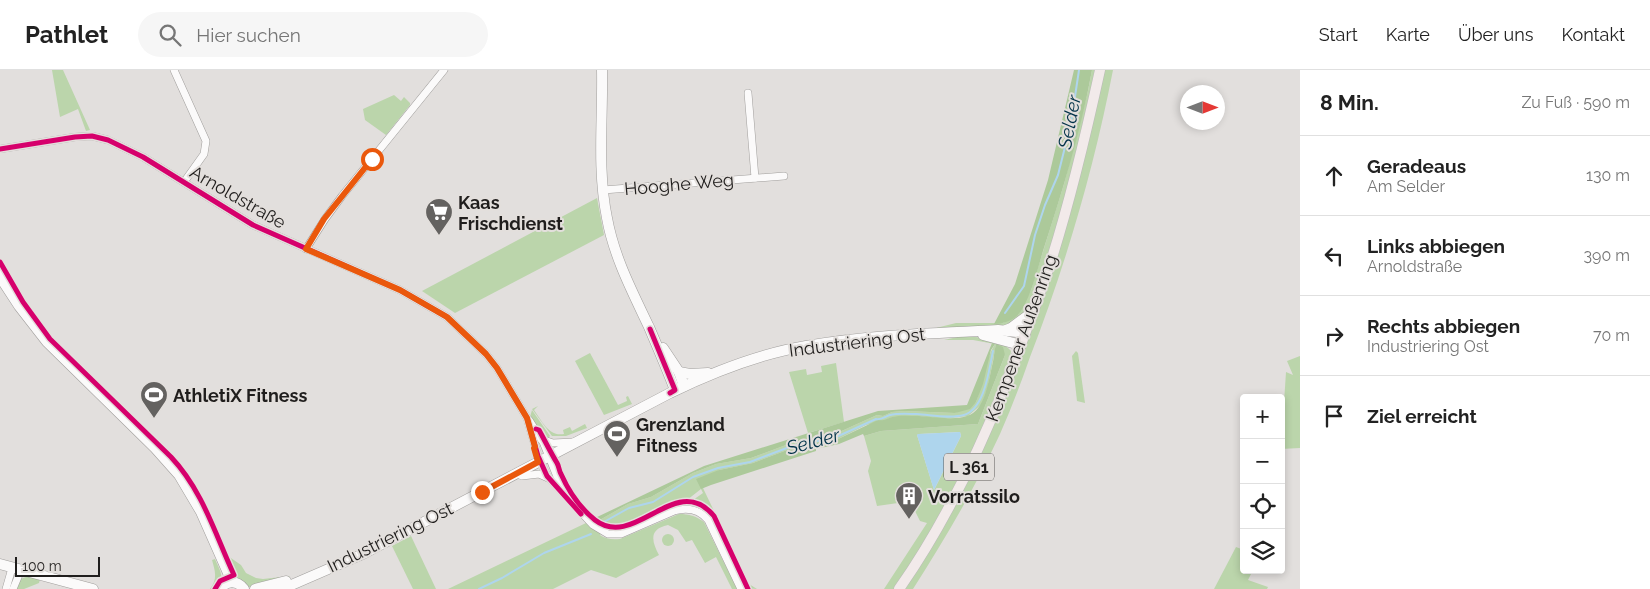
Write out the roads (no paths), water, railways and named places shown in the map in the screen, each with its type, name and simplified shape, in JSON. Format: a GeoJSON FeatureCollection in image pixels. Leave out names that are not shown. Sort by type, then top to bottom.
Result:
{"type":"FeatureCollection","features":[{"type":"Feature","properties":{"kind":"main road","name":"Kempener Außenring"},"geometry":{"type":"LineString","coordinates":[[899,589],[960,486],[990,422],[1023,340],[1051,261],[1070,198],[1100,70]]}},
{"type":"Feature","properties":{"kind":"street"},"geometry":{"type":"LineString","coordinates":[[174,70],[206,142],[204,154],[184,182]]}},
{"type":"Feature","properties":{"kind":"street"},"geometry":{"type":"LineString","coordinates":[[306,249],[324,219],[444,70]]}},
{"type":"Feature","properties":{"kind":"street","name":"Hooghe Weg"},"geometry":{"type":"LineString","coordinates":[[602,70],[603,190],[607,218],[621,269],[680,388]]}},
{"type":"Feature","properties":{"kind":"street","name":"Hooghe Weg"},"geometry":{"type":"LineString","coordinates":[[748,93],[755,178]]}},
{"type":"Feature","properties":{"kind":"street","name":"Arnoldstraße"},"geometry":{"type":"LineString","coordinates":[[0,149],[68,138],[92,136],[101,138],[143,157],[253,225],[400,290],[447,317],[486,354],[497,368],[541,439],[544,459]]}},
{"type":"Feature","properties":{"kind":"street","name":"Hooghe Weg"},"geometry":{"type":"LineString","coordinates":[[603,190],[784,176]]}},
{"type":"Feature","properties":{"kind":"street"},"geometry":{"type":"LineString","coordinates":[[0,268],[19,306]]}},
{"type":"Feature","properties":{"kind":"street"},"geometry":{"type":"LineString","coordinates":[[0,277],[19,306],[47,342],[168,462],[189,491],[208,529],[226,585],[238,583],[244,589]]}},
{"type":"Feature","properties":{"kind":"street"},"geometry":{"type":"LineString","coordinates":[[1005,330],[1011,328],[1034,311]]}},
{"type":"Feature","properties":{"kind":"street","name":"Hooghe Weg"},"geometry":{"type":"LineString","coordinates":[[650,329],[679,372],[680,388]]}},
{"type":"Feature","properties":{"kind":"street","name":"Industriering Ost"},"geometry":{"type":"LineString","coordinates":[[278,589],[363,554],[680,388],[748,360],[805,346],[864,338],[1005,330],[1017,332],[1023,340]]}},
{"type":"Feature","properties":{"kind":"street","name":"Industriering Ost"},"geometry":{"type":"LineString","coordinates":[[971,332],[1023,340]]}},
{"type":"Feature","properties":{"kind":"street"},"geometry":{"type":"LineString","coordinates":[[679,372],[690,374],[714,373]]}},
{"type":"Feature","properties":{"kind":"street","name":"Arnoldstraße"},"geometry":{"type":"LineString","coordinates":[[527,418],[544,459]]}},
{"type":"Feature","properties":{"kind":"street"},"geometry":{"type":"LineString","coordinates":[[541,439],[553,442],[574,442]]}},
{"type":"Feature","properties":{"kind":"street"},"geometry":{"type":"LineString","coordinates":[[544,459],[548,478]]}},
{"type":"Feature","properties":{"kind":"street"},"geometry":{"type":"LineString","coordinates":[[544,459],[564,494]]}},
{"type":"Feature","properties":{"kind":"street"},"geometry":{"type":"LineString","coordinates":[[517,474],[522,476],[539,474],[548,478],[593,525],[608,534],[628,532],[682,508],[700,512],[708,520],[742,589]]}},
{"type":"Feature","properties":{"kind":"street"},"geometry":{"type":"LineString","coordinates":[[0,564],[93,589]]}},
{"type":"Feature","properties":{"kind":"street"},"geometry":{"type":"LineString","coordinates":[[6,589],[16,569]]}},
{"type":"Feature","properties":{"kind":"street"},"geometry":{"type":"LineString","coordinates":[[13,589],[16,569]]}},
{"type":"Feature","properties":{"kind":"street","name":"Industriering Ost"},"geometry":{"type":"LineString","coordinates":[[255,589],[314,575]]}},
{"type":"Feature","properties":{"kind":"water"},"geometry":{"type":"Polygon","coordinates":[[[960,432],[961,436],[934,490],[917,435],[960,432]]]}},
{"type":"Feature","properties":{"kind":"waterway","name":"Selder"},"geometry":{"type":"LineString","coordinates":[[1005,313],[1024,286],[1035,235],[1058,175],[1071,123],[1079,70]]}},
{"type":"Feature","properties":{"kind":"waterway","name":"Selder"},"geometry":{"type":"LineString","coordinates":[[602,523],[629,508],[653,502],[693,477],[718,468],[750,462],[792,446],[834,438],[876,419],[900,414],[946,417],[964,415],[977,405],[981,397],[988,378],[993,351]]}},
{"type":"Feature","properties":{"kind":"waterway","name":"Selder"},"geometry":{"type":"LineString","coordinates":[[479,589],[502,578],[544,553],[591,534]]}},
{"type":"Feature","properties":{"kind":"place","name":"Kaas Frischdienst"},"geometry":{"type":"Point","coordinates":[439,236]}},
{"type":"Feature","properties":{"kind":"place","name":"AthletiX Fitness"},"geometry":{"type":"Point","coordinates":[154,419]}},
{"type":"Feature","properties":{"kind":"place","name":"Grenzland Fitness"},"geometry":{"type":"Point","coordinates":[617,458]}},
{"type":"Feature","properties":{"kind":"place","name":"Vorratssilo"},"geometry":{"type":"Point","coordinates":[909,520]}}]}
